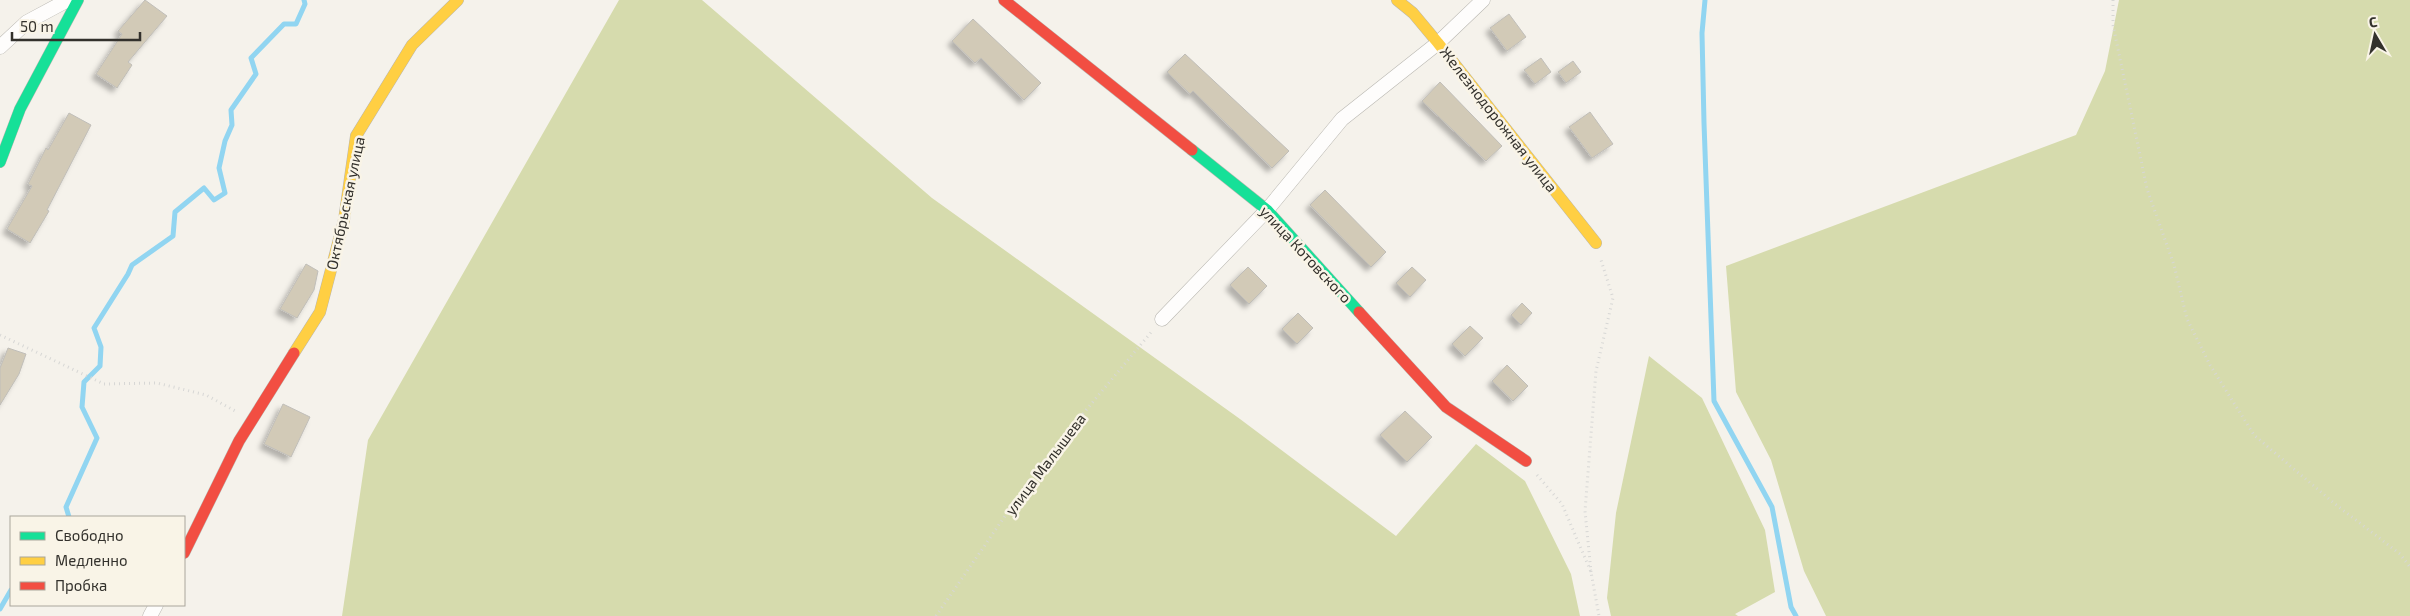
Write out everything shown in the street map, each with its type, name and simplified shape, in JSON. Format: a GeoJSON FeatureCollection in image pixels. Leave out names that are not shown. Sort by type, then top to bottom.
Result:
{"type":"FeatureCollection","features":[{"type":"Feature","properties":{"kind":"street"},"geometry":{"type":"LineString","coordinates":[[0,48],[27,22],[68,0]]}},
{"type":"Feature","properties":{"kind":"street"},"geometry":{"type":"LineString","coordinates":[[0,162],[20,110],[78,0]]}},
{"type":"Feature","properties":{"kind":"street","name":"Октябрьская улица"},"geometry":{"type":"LineString","coordinates":[[185,551],[239,441],[320,312],[344,220],[356,136],[412,45],[458,0]]}},
{"type":"Feature","properties":{"kind":"street","name":"улица Котовского"},"geometry":{"type":"LineString","coordinates":[[1004,0],[1267,210],[1446,407],[1526,461]]}},
{"type":"Feature","properties":{"kind":"street","name":"Железнодорожная улица"},"geometry":{"type":"LineString","coordinates":[[1397,0],[1413,13],[1438,43],[1596,243]]}},
{"type":"Feature","properties":{"kind":"street"},"geometry":{"type":"LineString","coordinates":[[1162,319],[1267,210],[1342,119],[1438,43],[1483,0]]}},
{"type":"Feature","properties":{"kind":"path"},"geometry":{"type":"LineString","coordinates":[[2113,0],[2113,25],[2147,189],[2174,265],[2187,319],[2210,365],[2254,435],[2335,504],[2400,554],[2410,567]]}},
{"type":"Feature","properties":{"kind":"path"},"geometry":{"type":"LineString","coordinates":[[1596,243],[1613,298],[1596,371],[1585,501],[1591,572],[1599,616]]}},
{"type":"Feature","properties":{"kind":"path","name":"улица Малышева"},"geometry":{"type":"LineString","coordinates":[[936,616],[1041,464],[1162,319]]}},
{"type":"Feature","properties":{"kind":"path"},"geometry":{"type":"LineString","coordinates":[[0,334],[104,384],[157,383],[206,395],[252,421]]}},
{"type":"Feature","properties":{"kind":"path"},"geometry":{"type":"LineString","coordinates":[[1526,461],[1562,504],[1591,572]]}},
{"type":"Feature","properties":{"kind":"green space"},"geometry":{"type":"Polygon","coordinates":[[[619,0],[702,0],[932,198],[1240,419],[1396,536],[1476,444],[1525,481],[1571,574],[1580,616],[342,616],[368,440],[619,0]]]}},
{"type":"Feature","properties":{"kind":"green space"},"geometry":{"type":"Polygon","coordinates":[[[2119,0],[2410,0],[2410,616],[1826,616],[1804,571],[1771,460],[1736,392],[1726,266],[2076,135],[2105,71],[2119,0]]]}},
{"type":"Feature","properties":{"kind":"green space"},"geometry":{"type":"Polygon","coordinates":[[[1649,356],[1702,398],[1765,530],[1775,592],[1735,614],[1738,616],[1611,616],[1607,598],[1616,513],[1649,356]]]}},
{"type":"Feature","properties":{"kind":"building"},"geometry":{"type":"Polygon","coordinates":[[[145,0],[167,16],[128,62],[132,65],[117,88],[96,74],[122,34],[118,31],[145,0]]]}},
{"type":"Feature","properties":{"kind":"building"},"geometry":{"type":"Polygon","coordinates":[[[1509,14],[1526,37],[1507,51],[1490,28],[1509,14]]]}},
{"type":"Feature","properties":{"kind":"building"},"geometry":{"type":"Polygon","coordinates":[[[973,19],[1041,83],[1024,100],[981,58],[975,63],[952,41],[973,19]]]}},
{"type":"Feature","properties":{"kind":"building"},"geometry":{"type":"Polygon","coordinates":[[[1185,54],[1289,151],[1272,168],[1193,91],[1190,94],[1167,72],[1185,54]]]}},
{"type":"Feature","properties":{"kind":"building"},"geometry":{"type":"Polygon","coordinates":[[[1541,58],[1551,72],[1535,84],[1524,70],[1541,58]]]}},
{"type":"Feature","properties":{"kind":"building"},"geometry":{"type":"Polygon","coordinates":[[[1573,61],[1581,72],[1566,83],[1558,72],[1573,61]]]}},
{"type":"Feature","properties":{"kind":"building"},"geometry":{"type":"Polygon","coordinates":[[[1440,82],[1502,146],[1486,161],[1422,101],[1440,82]]]}},
{"type":"Feature","properties":{"kind":"building"},"geometry":{"type":"Polygon","coordinates":[[[1590,112],[1613,144],[1592,158],[1569,127],[1590,112]]]}},
{"type":"Feature","properties":{"kind":"building"},"geometry":{"type":"Polygon","coordinates":[[[69,113],[91,125],[47,210],[49,211],[30,243],[7,229],[32,186],[28,184],[46,148],[48,150],[69,113]]]}},
{"type":"Feature","properties":{"kind":"building"},"geometry":{"type":"Polygon","coordinates":[[[1325,190],[1386,252],[1371,267],[1310,205],[1325,190]]]}},
{"type":"Feature","properties":{"kind":"building"},"geometry":{"type":"Polygon","coordinates":[[[306,264],[318,271],[314,290],[297,318],[280,309],[306,264]]]}},
{"type":"Feature","properties":{"kind":"building"},"geometry":{"type":"Polygon","coordinates":[[[1248,267],[1267,286],[1249,304],[1230,285],[1248,267]]]}},
{"type":"Feature","properties":{"kind":"building"},"geometry":{"type":"Polygon","coordinates":[[[1412,267],[1426,280],[1410,297],[1396,283],[1412,267]]]}},
{"type":"Feature","properties":{"kind":"building"},"geometry":{"type":"Polygon","coordinates":[[[1522,303],[1532,313],[1521,325],[1511,315],[1522,303]]]}},
{"type":"Feature","properties":{"kind":"building"},"geometry":{"type":"Polygon","coordinates":[[[1298,313],[1313,328],[1297,344],[1282,329],[1298,313]]]}},
{"type":"Feature","properties":{"kind":"building"},"geometry":{"type":"Polygon","coordinates":[[[1470,326],[1483,338],[1465,356],[1452,344],[1470,326]]]}},
{"type":"Feature","properties":{"kind":"building"},"geometry":{"type":"Polygon","coordinates":[[[8,348],[26,354],[19,374],[0,405],[0,368],[8,348]]]}},
{"type":"Feature","properties":{"kind":"building"},"geometry":{"type":"Polygon","coordinates":[[[1507,365],[1528,386],[1513,401],[1492,381],[1507,365]]]}},
{"type":"Feature","properties":{"kind":"building"},"geometry":{"type":"Polygon","coordinates":[[[283,404],[310,417],[291,457],[264,444],[283,404]]]}},
{"type":"Feature","properties":{"kind":"building"},"geometry":{"type":"Polygon","coordinates":[[[1405,411],[1432,437],[1407,462],[1380,435],[1405,411]]]}},
{"type":"Feature","properties":{"kind":"waterway"},"geometry":{"type":"LineString","coordinates":[[69,516],[66,507],[97,438],[82,407],[84,382],[100,366],[101,347],[94,328],[132,265],[173,236],[175,212],[204,188],[214,200],[225,193],[219,168],[225,141],[232,125],[231,110],[256,74],[251,58],[284,24],[296,24],[305,4],[304,0]]}},
{"type":"Feature","properties":{"kind":"waterway"},"geometry":{"type":"LineString","coordinates":[[1705,0],[1702,33],[1704,123],[1714,401],[1772,507],[1791,607],[1796,616]]}},
{"type":"Feature","properties":{"kind":"waterway"},"geometry":{"type":"LineString","coordinates":[[0,609],[10,592]]}},
{"type":"Feature","properties":{"kind":"traffic: fast"},"geometry":{"type":"LineString","coordinates":[[0,162],[20,109],[78,0]]}},
{"type":"Feature","properties":{"kind":"traffic: fast"},"geometry":{"type":"LineString","coordinates":[[1192,150],[1267,210],[1359,312]]}},
{"type":"Feature","properties":{"kind":"traffic: slow"},"geometry":{"type":"LineString","coordinates":[[294,353],[320,312],[344,220],[356,136],[412,45],[458,0]]}},
{"type":"Feature","properties":{"kind":"traffic: slow"},"geometry":{"type":"LineString","coordinates":[[1397,0],[1413,13],[1438,43],[1596,243]]}},
{"type":"Feature","properties":{"kind":"traffic: jam"},"geometry":{"type":"LineString","coordinates":[[1004,0],[1192,150]]}},
{"type":"Feature","properties":{"kind":"traffic: jam"},"geometry":{"type":"LineString","coordinates":[[1359,312],[1446,407],[1526,461]]}},
{"type":"Feature","properties":{"kind":"traffic: jam"},"geometry":{"type":"LineString","coordinates":[[185,551],[239,441],[294,353]]}}]}
